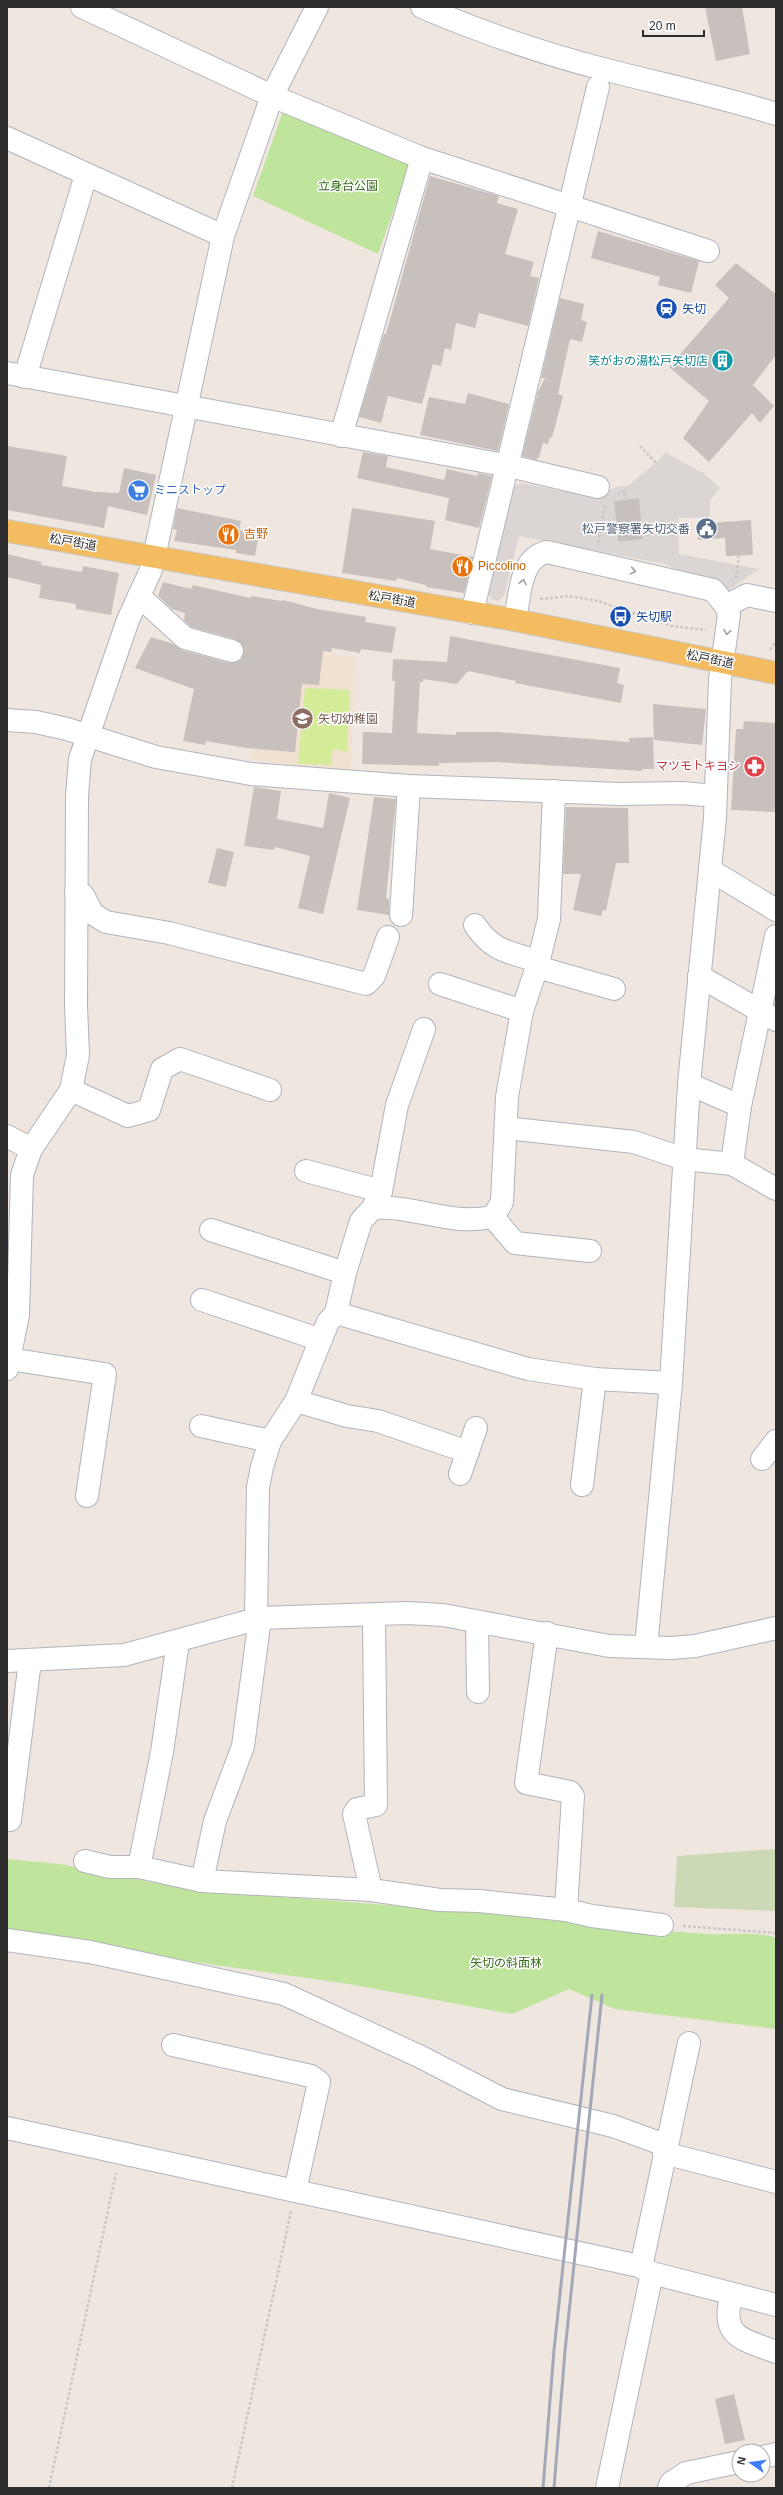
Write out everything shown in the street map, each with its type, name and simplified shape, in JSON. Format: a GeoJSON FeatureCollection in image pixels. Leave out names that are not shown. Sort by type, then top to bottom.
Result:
{"type":"FeatureCollection","features":[{"type":"Feature","properties":{"kind":"main road","name":"松戸街道"},"geometry":{"type":"LineString","coordinates":[[7,531],[515,620],[776,672]]}},
{"type":"Feature","properties":{"kind":"street"},"geometry":{"type":"LineString","coordinates":[[82,7],[272,96],[422,158],[708,251]]}},
{"type":"Feature","properties":{"kind":"street"},"geometry":{"type":"LineString","coordinates":[[87,1496],[105,1374],[8,1364],[18,1315],[22,1175],[31,1149],[71,1090],[78,1055],[76,892],[77,796],[80,759],[128,620],[154,557],[223,236],[272,96],[317,7]]}},
{"type":"Feature","properties":{"kind":"street"},"geometry":{"type":"LineString","coordinates":[[422,7],[473,29],[535,50],[602,69],[723,98],[776,114]]}},
{"type":"Feature","properties":{"kind":"street"},"geometry":{"type":"LineString","coordinates":[[472,613],[509,466],[598,87]]}},
{"type":"Feature","properties":{"kind":"street"},"geometry":{"type":"LineString","coordinates":[[7,138],[223,236]]}},
{"type":"Feature","properties":{"kind":"street"},"geometry":{"type":"LineString","coordinates":[[341,436],[422,158]]}},
{"type":"Feature","properties":{"kind":"street"},"geometry":{"type":"LineString","coordinates":[[86,174],[16,375],[509,466],[605,495]]}},
{"type":"Feature","properties":{"kind":"street"},"geometry":{"type":"LineString","coordinates":[[515,620],[529,562],[537,554],[547,552],[713,590],[726,606],[729,615],[722,662],[710,870],[689,1084],[671,1383],[646,1647]]}},
{"type":"Feature","properties":{"kind":"street"},"geometry":{"type":"LineString","coordinates":[[726,606],[747,595],[776,601]]}},
{"type":"Feature","properties":{"kind":"street"},"geometry":{"type":"LineString","coordinates":[[139,596],[185,638],[232,651]]}},
{"type":"Feature","properties":{"kind":"street"},"geometry":{"type":"LineString","coordinates":[[7,720],[36,722],[156,757],[251,774],[410,786],[715,796]]}},
{"type":"Feature","properties":{"kind":"street"},"geometry":{"type":"LineString","coordinates":[[401,915],[410,786]]}},
{"type":"Feature","properties":{"kind":"street"},"geometry":{"type":"LineString","coordinates":[[493,1217],[502,1202],[506,1108],[522,1011],[538,964],[549,919],[554,791]]}},
{"type":"Feature","properties":{"kind":"street"},"geometry":{"type":"LineString","coordinates":[[710,870],[776,910]]}},
{"type":"Feature","properties":{"kind":"street"},"geometry":{"type":"LineString","coordinates":[[76,892],[83,895],[94,914],[106,922],[169,933],[366,984],[374,976],[388,937]]}},
{"type":"Feature","properties":{"kind":"street"},"geometry":{"type":"LineString","coordinates":[[475,925],[485,940],[498,949],[614,989]]}},
{"type":"Feature","properties":{"kind":"street"},"geometry":{"type":"LineString","coordinates":[[732,1164],[740,1106],[768,1015],[776,936]]}},
{"type":"Feature","properties":{"kind":"street"},"geometry":{"type":"LineString","coordinates":[[699,976],[768,1015]]}},
{"type":"Feature","properties":{"kind":"street"},"geometry":{"type":"LineString","coordinates":[[440,984],[522,1011]]}},
{"type":"Feature","properties":{"kind":"street"},"geometry":{"type":"LineString","coordinates":[[202,1881],[215,1821],[243,1746],[258,1618],[258,1487],[262,1466],[270,1441],[296,1401],[328,1322],[336,1313],[345,1273],[361,1221],[377,1199],[397,1105],[424,1029]]}},
{"type":"Feature","properties":{"kind":"street"},"geometry":{"type":"LineString","coordinates":[[71,1090],[128,1116],[149,1110],[162,1069],[180,1059],[270,1090]]}},
{"type":"Feature","properties":{"kind":"street"},"geometry":{"type":"LineString","coordinates":[[689,1084],[740,1106]]}},
{"type":"Feature","properties":{"kind":"street"},"geometry":{"type":"LineString","coordinates":[[506,1128],[634,1142],[684,1159],[732,1164],[776,1189]]}},
{"type":"Feature","properties":{"kind":"street"},"geometry":{"type":"LineString","coordinates":[[7,1136],[31,1149]]}},
{"type":"Feature","properties":{"kind":"street"},"geometry":{"type":"LineString","coordinates":[[306,1171],[395,1207],[458,1220],[493,1217]]}},
{"type":"Feature","properties":{"kind":"street"},"geometry":{"type":"LineString","coordinates":[[493,1217],[515,1243],[590,1251]]}},
{"type":"Feature","properties":{"kind":"street"},"geometry":{"type":"LineString","coordinates":[[211,1230],[345,1273]]}},
{"type":"Feature","properties":{"kind":"street"},"geometry":{"type":"LineString","coordinates":[[202,1300],[321,1340]]}},
{"type":"Feature","properties":{"kind":"street"},"geometry":{"type":"LineString","coordinates":[[336,1313],[528,1369],[595,1379],[671,1383]]}},
{"type":"Feature","properties":{"kind":"street"},"geometry":{"type":"LineString","coordinates":[[582,1485],[595,1379]]}},
{"type":"Feature","properties":{"kind":"street"},"geometry":{"type":"LineString","coordinates":[[296,1401],[347,1416],[378,1421],[468,1452]]}},
{"type":"Feature","properties":{"kind":"street"},"geometry":{"type":"LineString","coordinates":[[201,1426],[270,1441]]}},
{"type":"Feature","properties":{"kind":"street"},"geometry":{"type":"LineString","coordinates":[[460,1474],[476,1428]]}},
{"type":"Feature","properties":{"kind":"street"},"geometry":{"type":"LineString","coordinates":[[762,1459],[776,1441]]}},
{"type":"Feature","properties":{"kind":"street"},"geometry":{"type":"LineString","coordinates":[[7,1661],[124,1655],[178,1642],[258,1618],[374,1616],[407,1613],[443,1614],[477,1622],[547,1633],[609,1646],[646,1647],[695,1646],[776,1628]]}},
{"type":"Feature","properties":{"kind":"street"},"geometry":{"type":"LineString","coordinates":[[371,1890],[354,1814],[357,1810],[376,1805],[374,1616]]}},
{"type":"Feature","properties":{"kind":"street"},"geometry":{"type":"LineString","coordinates":[[477,1622],[478,1692]]}},
{"type":"Feature","properties":{"kind":"street"},"geometry":{"type":"LineString","coordinates":[[547,1633],[526,1783],[570,1792],[573,1796],[566,1910]]}},
{"type":"Feature","properties":{"kind":"street"},"geometry":{"type":"LineString","coordinates":[[140,1867],[162,1752],[178,1642]]}},
{"type":"Feature","properties":{"kind":"street"},"geometry":{"type":"LineString","coordinates":[[10,1820],[30,1660]]}},
{"type":"Feature","properties":{"kind":"street"},"geometry":{"type":"LineString","coordinates":[[85,1861],[110,1867],[140,1867],[202,1881],[371,1890],[440,1900],[479,1901],[566,1910],[662,1924]]}},
{"type":"Feature","properties":{"kind":"street"},"geometry":{"type":"LineString","coordinates":[[7,1940],[90,1952],[284,1994],[420,2057],[502,2099],[613,2126],[665,2149],[776,2182]]}},
{"type":"Feature","properties":{"kind":"street"},"geometry":{"type":"LineString","coordinates":[[607,2488],[646,2270],[665,2149],[689,2043]]}},
{"type":"Feature","properties":{"kind":"street"},"geometry":{"type":"LineString","coordinates":[[173,2045],[311,2076],[319,2082],[295,2191]]}},
{"type":"Feature","properties":{"kind":"street"},"geometry":{"type":"LineString","coordinates":[[7,2128],[646,2270],[776,2305]]}},
{"type":"Feature","properties":{"kind":"street"},"geometry":{"type":"LineString","coordinates":[[732,2294],[728,2309],[729,2326],[736,2337],[776,2352]]}},
{"type":"Feature","properties":{"kind":"street"},"geometry":{"type":"LineString","coordinates":[[670,2488],[671,2483],[686,2473],[731,2464]]}},
{"type":"Feature","properties":{"kind":"path"},"geometry":{"type":"LineString","coordinates":[[640,446],[656,463]]}},
{"type":"Feature","properties":{"kind":"path"},"geometry":{"type":"LineString","coordinates":[[598,544],[605,495],[625,491],[625,499]]}},
{"type":"Feature","properties":{"kind":"path"},"geometry":{"type":"LineString","coordinates":[[735,580],[739,556]]}},
{"type":"Feature","properties":{"kind":"path"},"geometry":{"type":"LineString","coordinates":[[538,600],[569,596],[598,601],[672,626],[712,630]]}},
{"type":"Feature","properties":{"kind":"path"},"geometry":{"type":"LineString","coordinates":[[768,652],[776,641]]}},
{"type":"Feature","properties":{"kind":"path"},"geometry":{"type":"LineString","coordinates":[[662,1924],[776,1933]]}},
{"type":"Feature","properties":{"kind":"path"},"geometry":{"type":"LineString","coordinates":[[49,2488],[120,2153]]}},
{"type":"Feature","properties":{"kind":"path"},"geometry":{"type":"LineString","coordinates":[[232,2488],[295,2191]]}},
{"type":"Feature","properties":{"kind":"shaded area"},"geometry":{"type":"Polygon","coordinates":[[[665,452],[703,473],[720,488],[710,500],[710,517],[678,518],[679,554],[759,569],[726,592],[665,564],[519,536],[504,595],[499,601],[492,599],[487,591],[512,488],[521,483],[597,498],[616,487],[629,485],[658,461],[665,452]],[[639,498],[614,501],[618,542],[643,539],[639,498]]]}},
{"type":"Feature","properties":{"kind":"shaded area","name":"矢切幼稚園"},"geometry":{"type":"Polygon","coordinates":[[[264,647],[354,657],[351,775],[284,770],[284,764],[250,759],[257,679],[264,647]]]}},
{"type":"Feature","properties":{"kind":"green space","name":"立身台公園"},"geometry":{"type":"Polygon","coordinates":[[[284,108],[413,156],[378,254],[253,196],[284,108]]]}},
{"type":"Feature","properties":{"kind":"green space"},"geometry":{"type":"Polygon","coordinates":[[[305,688],[350,690],[347,752],[333,749],[331,765],[298,764],[305,688]]]}},
{"type":"Feature","properties":{"kind":"green space"},"geometry":{"type":"Polygon","coordinates":[[[776,1849],[776,1911],[674,1907],[677,1856],[776,1849]]]}},
{"type":"Feature","properties":{"kind":"green space","name":"矢切の斜面林"},"geometry":{"type":"Polygon","coordinates":[[[7,1859],[60,1864],[191,1890],[568,1919],[673,1932],[752,1934],[768,1936],[776,1938],[776,2029],[615,2009],[569,1989],[512,2014],[349,1984],[7,1935],[7,1859]]]}},
{"type":"Feature","properties":{"kind":"building"},"geometry":{"type":"Polygon","coordinates":[[[705,7],[742,7],[750,54],[716,61],[705,7]]]}},
{"type":"Feature","properties":{"kind":"building"},"geometry":{"type":"Polygon","coordinates":[[[430,176],[499,196],[497,203],[518,209],[505,254],[534,262],[530,276],[539,278],[528,326],[479,313],[475,328],[456,323],[451,350],[445,348],[441,366],[433,364],[422,404],[388,396],[381,423],[359,417],[384,334],[386,334],[430,176]]]}},
{"type":"Feature","properties":{"kind":"building"},"geometry":{"type":"Polygon","coordinates":[[[598,231],[699,261],[691,293],[658,285],[660,277],[591,258],[598,231]]]}},
{"type":"Feature","properties":{"kind":"building","name":"笑がおの湯松戸矢切店"},"geometry":{"type":"Polygon","coordinates":[[[736,263],[776,294],[776,355],[753,385],[774,406],[760,423],[752,413],[709,462],[683,438],[709,401],[669,367],[729,298],[715,285],[736,263]]]}},
{"type":"Feature","properties":{"kind":"building"},"geometry":{"type":"Polygon","coordinates":[[[560,298],[584,304],[581,320],[587,322],[582,342],[570,339],[558,394],[563,396],[552,438],[550,437],[548,444],[543,443],[539,457],[536,460],[522,456],[538,392],[545,378],[541,378],[560,298]]]}},
{"type":"Feature","properties":{"kind":"building"},"geometry":{"type":"Polygon","coordinates":[[[468,393],[509,404],[498,451],[420,435],[429,397],[465,404],[468,393]]]}},
{"type":"Feature","properties":{"kind":"building"},"geometry":{"type":"Polygon","coordinates":[[[7,446],[67,456],[62,486],[96,492],[119,493],[124,468],[156,475],[147,515],[108,506],[104,528],[7,510],[7,446]]]}},
{"type":"Feature","properties":{"kind":"building"},"geometry":{"type":"Polygon","coordinates":[[[363,452],[388,456],[386,467],[444,480],[447,469],[477,476],[478,473],[492,476],[479,528],[445,520],[449,498],[357,478],[363,452]]]}},
{"type":"Feature","properties":{"kind":"building"},"geometry":{"type":"Polygon","coordinates":[[[639,498],[643,539],[618,542],[614,501],[639,498]]]}},
{"type":"Feature","properties":{"kind":"building"},"geometry":{"type":"Polygon","coordinates":[[[177,508],[241,521],[239,530],[259,534],[255,556],[236,553],[236,550],[174,541],[177,530],[173,529],[177,508]]]}},
{"type":"Feature","properties":{"kind":"building"},"geometry":{"type":"Polygon","coordinates":[[[352,508],[435,521],[430,549],[473,557],[464,593],[426,587],[426,585],[397,578],[396,581],[342,573],[352,508]]]}},
{"type":"Feature","properties":{"kind":"building"},"geometry":{"type":"Polygon","coordinates":[[[751,520],[753,555],[726,556],[725,538],[698,540],[697,524],[751,520]]]}},
{"type":"Feature","properties":{"kind":"building"},"geometry":{"type":"Polygon","coordinates":[[[7,554],[41,562],[41,565],[82,572],[83,566],[119,573],[111,615],[76,609],[76,604],[39,598],[41,585],[7,577],[7,554]]]}},
{"type":"Feature","properties":{"kind":"building"},"geometry":{"type":"Polygon","coordinates":[[[163,582],[191,589],[193,585],[250,598],[251,596],[283,600],[317,609],[366,617],[365,622],[396,627],[392,653],[361,649],[360,653],[332,648],[331,652],[323,651],[319,685],[302,684],[295,752],[246,748],[206,741],[205,745],[183,741],[194,689],[135,668],[151,637],[173,644],[182,650],[229,663],[241,660],[244,648],[235,639],[191,627],[184,620],[185,613],[172,609],[158,596],[163,582]]]}},
{"type":"Feature","properties":{"kind":"building"},"geometry":{"type":"Polygon","coordinates":[[[450,636],[620,668],[617,683],[624,685],[621,703],[515,683],[516,681],[468,671],[457,684],[423,679],[423,682],[420,682],[417,733],[456,735],[456,732],[498,732],[630,742],[629,738],[653,737],[654,769],[642,769],[642,771],[495,762],[439,763],[439,766],[362,764],[363,732],[392,733],[395,681],[392,681],[393,659],[447,662],[450,636]]]}},
{"type":"Feature","properties":{"kind":"building"},"geometry":{"type":"Polygon","coordinates":[[[653,704],[706,709],[702,745],[654,740],[653,704]]]}},
{"type":"Feature","properties":{"kind":"building","name":"マツモトキヨシ"},"geometry":{"type":"Polygon","coordinates":[[[744,721],[776,723],[775,812],[731,810],[736,729],[743,729],[744,721]]]}},
{"type":"Feature","properties":{"kind":"building"},"geometry":{"type":"Polygon","coordinates":[[[254,787],[281,791],[277,819],[323,828],[329,793],[350,798],[323,914],[298,908],[310,856],[275,847],[274,850],[244,846],[254,787]]]}},
{"type":"Feature","properties":{"kind":"building"},"geometry":{"type":"Polygon","coordinates":[[[374,797],[396,799],[386,898],[389,899],[389,915],[357,910],[374,797]]]}},
{"type":"Feature","properties":{"kind":"building"},"geometry":{"type":"Polygon","coordinates":[[[566,807],[628,808],[629,863],[616,863],[606,910],[603,910],[601,916],[573,910],[581,874],[563,874],[566,807]]]}},
{"type":"Feature","properties":{"kind":"building"},"geometry":{"type":"Polygon","coordinates":[[[217,848],[234,852],[226,887],[208,883],[217,848]]]}},
{"type":"Feature","properties":{"kind":"building"},"geometry":{"type":"Polygon","coordinates":[[[734,2394],[745,2440],[725,2444],[715,2399],[734,2394]]]}},
{"type":"Feature","properties":{"kind":"railway"},"geometry":{"type":"LineString","coordinates":[[543,2488],[554,2350],[592,1995]]}},
{"type":"Feature","properties":{"kind":"railway"},"geometry":{"type":"LineString","coordinates":[[554,2488],[565,2351],[602,1995]]}},
{"type":"Feature","properties":{"kind":"place","name":"矢切"},"geometry":{"type":"Point","coordinates":[667,309]}},
{"type":"Feature","properties":{"kind":"place","name":"笑がおの湯松戸矢切店"},"geometry":{"type":"Point","coordinates":[723,361]}},
{"type":"Feature","properties":{"kind":"place","name":"ミニストップ"},"geometry":{"type":"Point","coordinates":[138,490]}},
{"type":"Feature","properties":{"kind":"place","name":"松戸警察署矢切交番"},"geometry":{"type":"Point","coordinates":[706,529]}},
{"type":"Feature","properties":{"kind":"place","name":"吉野"},"geometry":{"type":"Point","coordinates":[228,534]}},
{"type":"Feature","properties":{"kind":"place","name":"Piccolino"},"geometry":{"type":"Point","coordinates":[462,566]}},
{"type":"Feature","properties":{"kind":"place","name":"矢切駅"},"geometry":{"type":"Point","coordinates":[621,617]}},
{"type":"Feature","properties":{"kind":"place","name":"矢切幼稚園"},"geometry":{"type":"Point","coordinates":[303,719]}},
{"type":"Feature","properties":{"kind":"place","name":"マツモトキヨシ"},"geometry":{"type":"Point","coordinates":[755,766]}}]}
